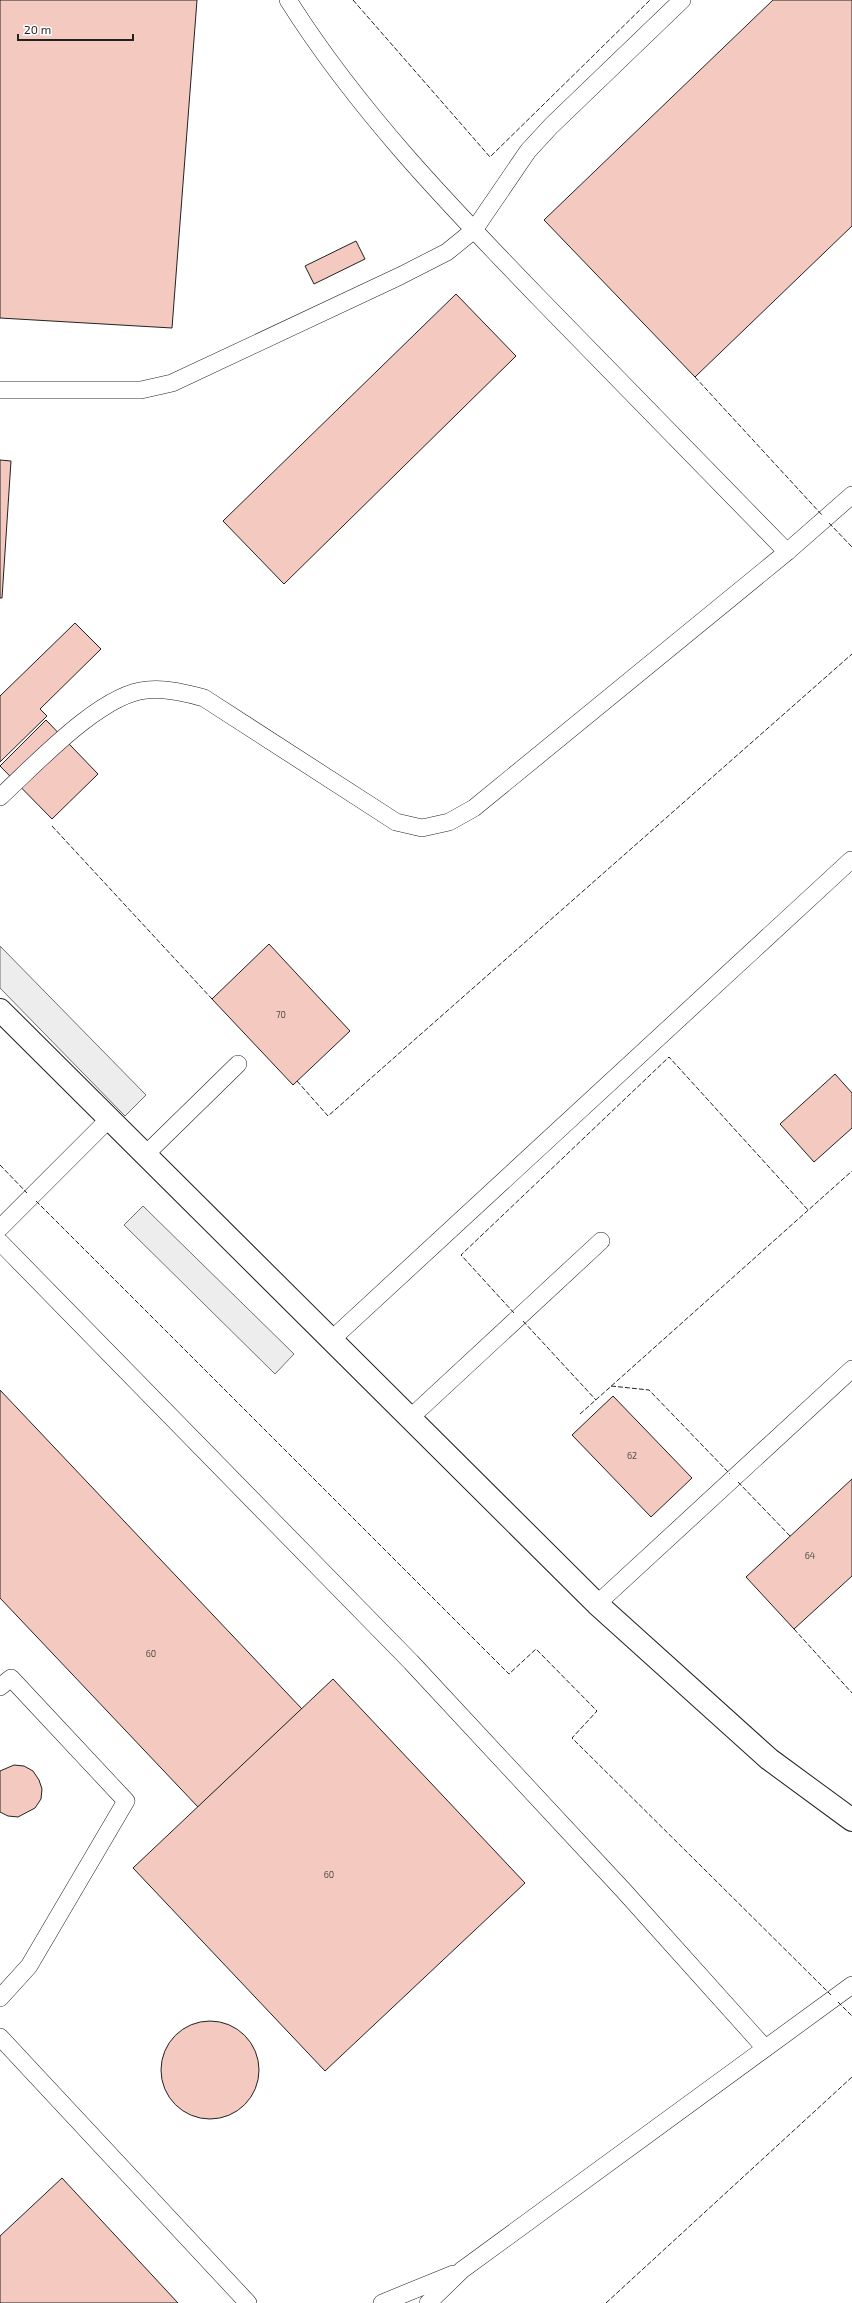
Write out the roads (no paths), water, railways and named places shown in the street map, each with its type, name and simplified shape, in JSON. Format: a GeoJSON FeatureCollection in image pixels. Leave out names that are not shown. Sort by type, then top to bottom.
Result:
{"type":"FeatureCollection","features":[{"type":"Feature","properties":{"kind":"street"},"geometry":{"type":"LineString","coordinates":[[0,1010],[597,1604],[769,1759],[852,1820]]}},
{"type":"Feature","properties":{"kind":"lane"},"geometry":{"type":"LineString","coordinates":[[288,0],[315,44],[386,134],[474,230],[786,552]]}},
{"type":"Feature","properties":{"kind":"lane"},"geometry":{"type":"LineString","coordinates":[[0,390],[141,390],[172,382],[400,276],[447,252],[474,230],[528,151],[682,0]]}},
{"type":"Feature","properties":{"kind":"lane"},"geometry":{"type":"LineString","coordinates":[[0,797],[94,711],[118,698],[146,690],[160,690],[180,692],[204,698],[396,822],[422,828],[449,822],[474,808],[786,552],[852,495]]}},
{"type":"Feature","properties":{"kind":"lane"},"geometry":{"type":"LineString","coordinates":[[331,1340],[851,860]]}},
{"type":"Feature","properties":{"kind":"lane"},"geometry":{"type":"LineString","coordinates":[[145,1154],[238,1064]]}},
{"type":"Feature","properties":{"kind":"lane"},"geometry":{"type":"LineString","coordinates":[[0,1228],[109,1119]]}},
{"type":"Feature","properties":{"kind":"lane"},"geometry":{"type":"LineString","coordinates":[[410,1418],[601,1241]]}},
{"type":"Feature","properties":{"kind":"lane"},"geometry":{"type":"LineString","coordinates":[[0,1242],[411,1662],[624,1891],[765,2048]]}},
{"type":"Feature","properties":{"kind":"lane"},"geometry":{"type":"LineString","coordinates":[[597,1604],[852,1369]]}},
{"type":"Feature","properties":{"kind":"lane"},"geometry":{"type":"LineString","coordinates":[[0,1687],[11,1678],[126,1801],[28,1966],[0,1998]]}},
{"type":"Feature","properties":{"kind":"lane"},"geometry":{"type":"LineString","coordinates":[[428,2303],[462,2270],[852,1985]]}},
{"type":"Feature","properties":{"kind":"lane"},"geometry":{"type":"LineString","coordinates":[[0,2037],[248,2303]]}},
{"type":"Feature","properties":{"kind":"lane"},"geometry":{"type":"LineString","coordinates":[[382,2303],[462,2270]]}}]}
